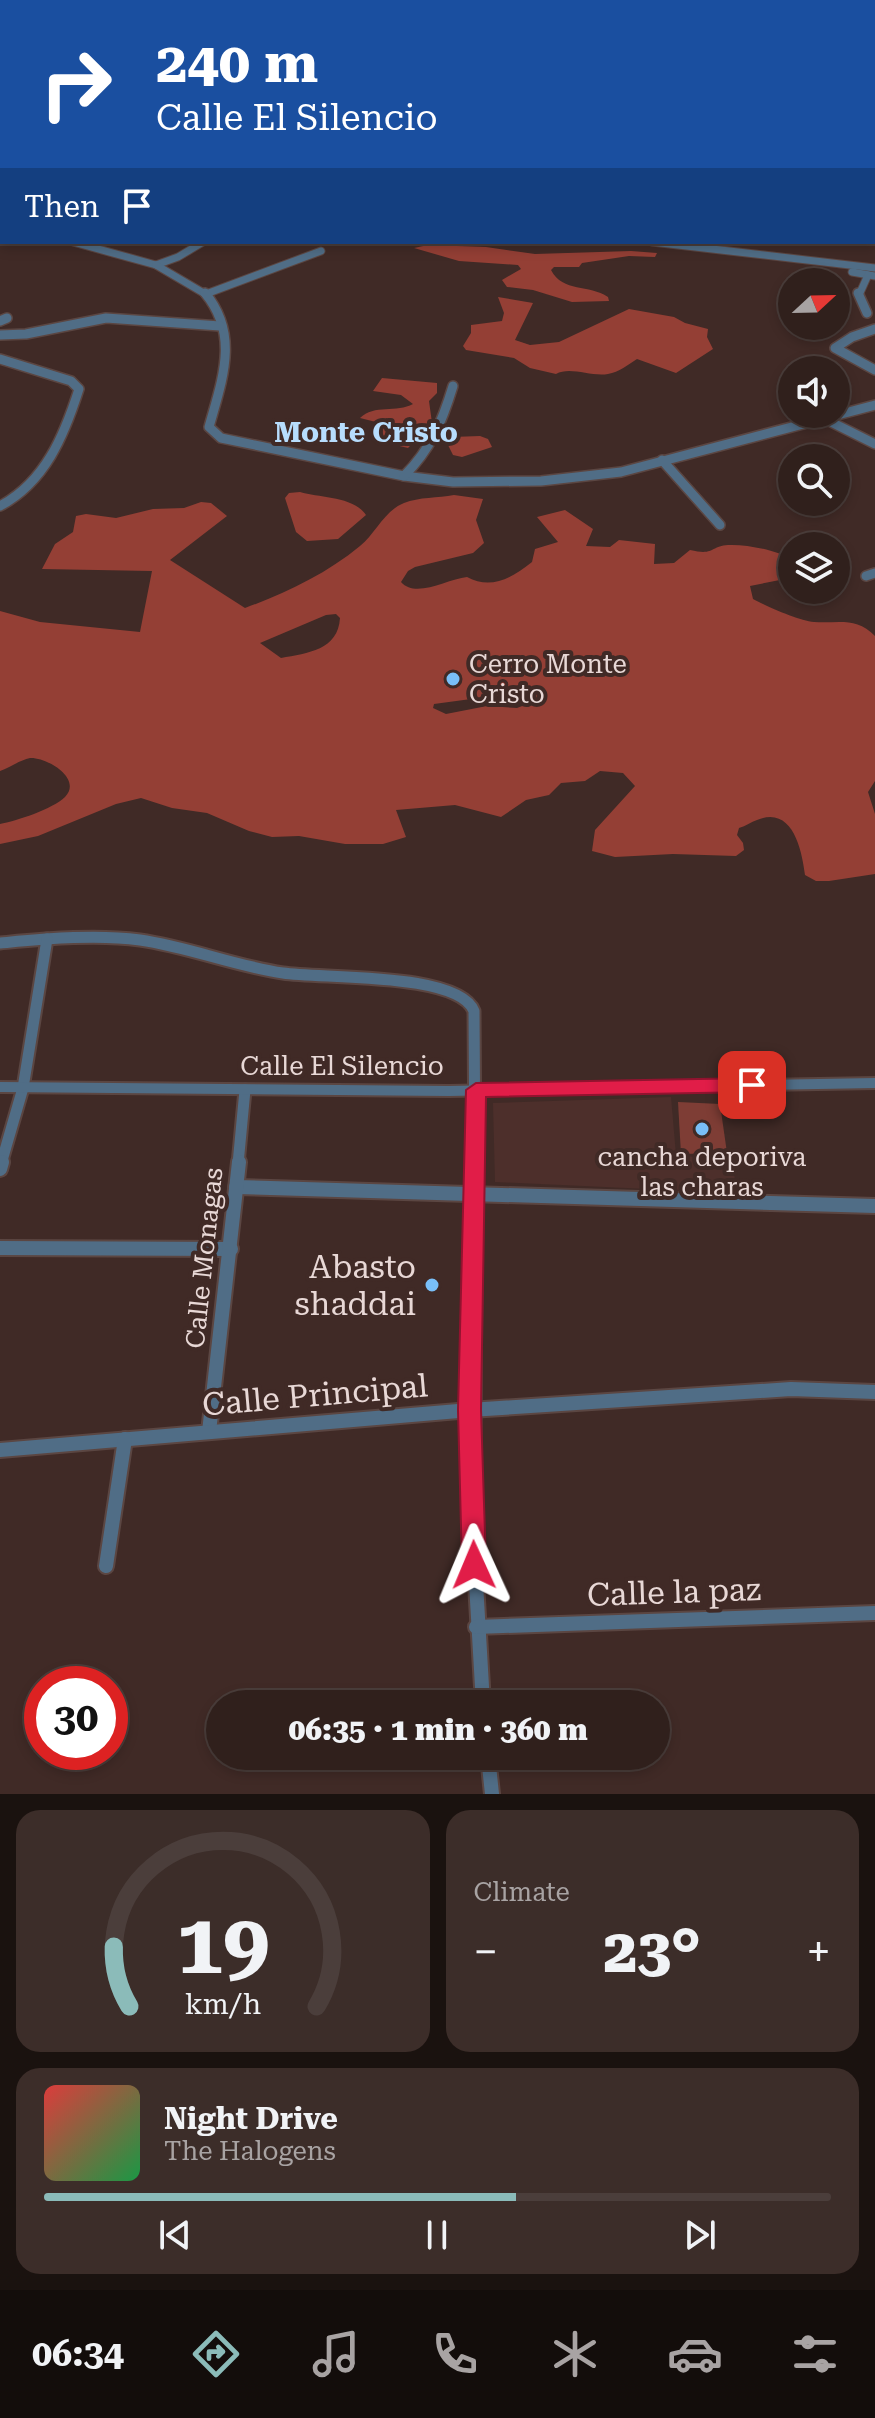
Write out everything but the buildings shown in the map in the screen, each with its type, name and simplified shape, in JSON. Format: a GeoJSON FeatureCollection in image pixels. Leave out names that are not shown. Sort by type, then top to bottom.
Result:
{"type":"FeatureCollection","features":[{"type":"Feature","properties":{"kind":"street"},"geometry":{"type":"LineString","coordinates":[[80,244],[156,265],[206,294],[221,315],[227,363],[209,427],[213,433],[240,443],[404,476],[453,482],[541,481],[621,472],[785,428]]}},
{"type":"Feature","properties":{"kind":"street"},"geometry":{"type":"LineString","coordinates":[[156,265],[200,244]]}},
{"type":"Feature","properties":{"kind":"street"},"geometry":{"type":"LineString","coordinates":[[692,244],[732,246],[871,276],[858,294],[867,313]]}},
{"type":"Feature","properties":{"kind":"street"},"geometry":{"type":"LineString","coordinates":[[206,294],[321,251]]}},
{"type":"Feature","properties":{"kind":"street"},"geometry":{"type":"LineString","coordinates":[[797,260],[875,268]]}},
{"type":"Feature","properties":{"kind":"street"},"geometry":{"type":"LineString","coordinates":[[0,335],[26,334],[106,318],[220,326]]}},
{"type":"Feature","properties":{"kind":"street"},"geometry":{"type":"LineString","coordinates":[[875,329],[852,337],[835,348],[875,370]]}},
{"type":"Feature","properties":{"kind":"street"},"geometry":{"type":"LineString","coordinates":[[0,359],[71,381],[79,389],[57,447],[29,485],[11,502],[0,506]]}},
{"type":"Feature","properties":{"kind":"street"},"geometry":{"type":"LineString","coordinates":[[404,476],[429,453],[441,427],[453,386]]}},
{"type":"Feature","properties":{"kind":"street"},"geometry":{"type":"LineString","coordinates":[[850,411],[875,405]]}},
{"type":"Feature","properties":{"kind":"street"},"geometry":{"type":"LineString","coordinates":[[843,428],[875,444]]}},
{"type":"Feature","properties":{"kind":"street"},"geometry":{"type":"LineString","coordinates":[[662,460],[720,525]]}},
{"type":"Feature","properties":{"kind":"street"},"geometry":{"type":"LineString","coordinates":[[0,943],[47,939],[139,940],[283,973],[421,983],[458,993],[470,1001],[474,1011],[476,1090],[470,1410],[476,1627],[482,1690]]}},
{"type":"Feature","properties":{"kind":"street"},"geometry":{"type":"LineString","coordinates":[[0,1169],[23,1088],[47,939]]}},
{"type":"Feature","properties":{"kind":"street","name":"Calle El Silencio"},"geometry":{"type":"LineString","coordinates":[[0,1087],[476,1090],[875,1083]]}},
{"type":"Feature","properties":{"kind":"street","name":"Calle Monagas"},"geometry":{"type":"LineString","coordinates":[[209,1432],[231,1249],[245,1090]]}},
{"type":"Feature","properties":{"kind":"street"},"geometry":{"type":"LineString","coordinates":[[236,1187],[875,1206]]}},
{"type":"Feature","properties":{"kind":"street"},"geometry":{"type":"LineString","coordinates":[[0,1248],[231,1249]]}},
{"type":"Feature","properties":{"kind":"street","name":"Calle Principal"},"geometry":{"type":"LineString","coordinates":[[0,1450],[470,1410],[791,1389],[875,1392]]}},
{"type":"Feature","properties":{"kind":"street"},"geometry":{"type":"LineString","coordinates":[[106,1566],[125,1439]]}},
{"type":"Feature","properties":{"kind":"street","name":"Calle la paz"},"geometry":{"type":"LineString","coordinates":[[476,1627],[875,1613]]}},
{"type":"Feature","properties":{"kind":"street"},"geometry":{"type":"LineString","coordinates":[[489,1770],[492,1794]]}},
{"type":"Feature","properties":{"kind":"shaded area"},"geometry":{"type":"Polygon","coordinates":[[[428,245],[486,247],[535,254],[657,253],[655,257],[629,256],[582,263],[579,267],[554,267],[551,270],[562,282],[601,293],[609,301],[572,302],[533,290],[507,287],[502,280],[521,269],[518,265],[459,261],[414,248],[428,245]]]}},
{"type":"Feature","properties":{"kind":"shaded area"},"geometry":{"type":"Polygon","coordinates":[[[498,297],[533,303],[515,340],[530,345],[559,342],[629,309],[674,317],[708,329],[707,337],[713,349],[676,373],[637,359],[616,372],[601,375],[568,371],[556,374],[530,368],[514,358],[466,350],[463,346],[471,333],[471,325],[502,321],[504,313],[498,297]]]}},
{"type":"Feature","properties":{"kind":"shaded area"},"geometry":{"type":"Polygon","coordinates":[[[382,378],[437,383],[437,393],[429,401],[432,423],[408,448],[374,440],[379,427],[376,422],[360,418],[372,411],[413,404],[401,395],[373,391],[382,378]]]}},
{"type":"Feature","properties":{"kind":"shaded area"},"geometry":{"type":"Polygon","coordinates":[[[480,436],[488,439],[492,447],[462,457],[453,455],[446,441],[452,437],[480,436]]]}},
{"type":"Feature","properties":{"kind":"shaded area"},"geometry":{"type":"Polygon","coordinates":[[[300,492],[345,501],[366,515],[338,539],[307,541],[296,532],[285,498],[289,493],[300,492]]]}},
{"type":"Feature","properties":{"kind":"shaded area"},"geometry":{"type":"Polygon","coordinates":[[[454,495],[483,499],[476,520],[484,543],[473,553],[408,571],[401,582],[415,589],[467,577],[493,582],[517,573],[532,562],[535,549],[558,542],[537,517],[565,510],[593,529],[586,546],[610,547],[619,540],[655,544],[654,564],[674,563],[690,550],[704,552],[728,545],[778,553],[778,580],[750,586],[753,599],[808,621],[853,623],[875,636],[875,781],[868,792],[875,814],[875,874],[816,881],[805,875],[798,843],[787,824],[769,817],[739,828],[737,835],[744,850],[736,856],[673,854],[615,857],[592,851],[595,830],[635,786],[623,773],[600,771],[585,781],[561,783],[549,795],[526,800],[501,817],[455,805],[396,810],[406,837],[383,844],[345,844],[299,836],[272,837],[207,813],[172,808],[141,798],[116,804],[38,836],[0,844],[0,824],[52,806],[65,797],[69,783],[60,770],[37,759],[26,759],[0,771],[0,611],[40,622],[140,632],[152,571],[42,569],[55,544],[73,532],[76,516],[86,514],[116,518],[153,509],[211,503],[227,516],[170,560],[245,608],[319,574],[360,546],[397,507],[416,500],[454,495]],[[336,614],[326,615],[260,643],[281,658],[311,652],[334,637],[340,618],[336,614]],[[523,694],[434,704],[433,708],[446,714],[487,706],[517,708],[525,705],[523,694]]]}},
{"type":"Feature","properties":{"kind":"shaded area"},"geometry":{"type":"Polygon","coordinates":[[[671,1097],[676,1155],[734,1161],[735,1193],[495,1182],[493,1103],[671,1097]]]}},
{"type":"Feature","properties":{"kind":"shaded area","name":"cancha deporiva las charas"},"geometry":{"type":"Polygon","coordinates":[[[678,1102],[720,1104],[727,1153],[681,1154],[678,1102]]]}},
{"type":"Feature","properties":{"kind":"place","name":"Cerro Monte Cristo"},"geometry":{"type":"Point","coordinates":[453,679]}},
{"type":"Feature","properties":{"kind":"place","name":"cancha deporiva las charas"},"geometry":{"type":"Point","coordinates":[702,1129]}},
{"type":"Feature","properties":{"kind":"place","name":"Abasto shaddai"},"geometry":{"type":"Point","coordinates":[432,1285]}},
{"type":"Feature","properties":{"kind":"district","name":"Monte Cristo"},"geometry":{"type":"Point","coordinates":[366,432]}},
{"type":"Feature","properties":{"kind":"route"},"geometry":{"type":"LineString","coordinates":[[474,1565],[470,1410],[476,1090],[752,1085]]}}]}
